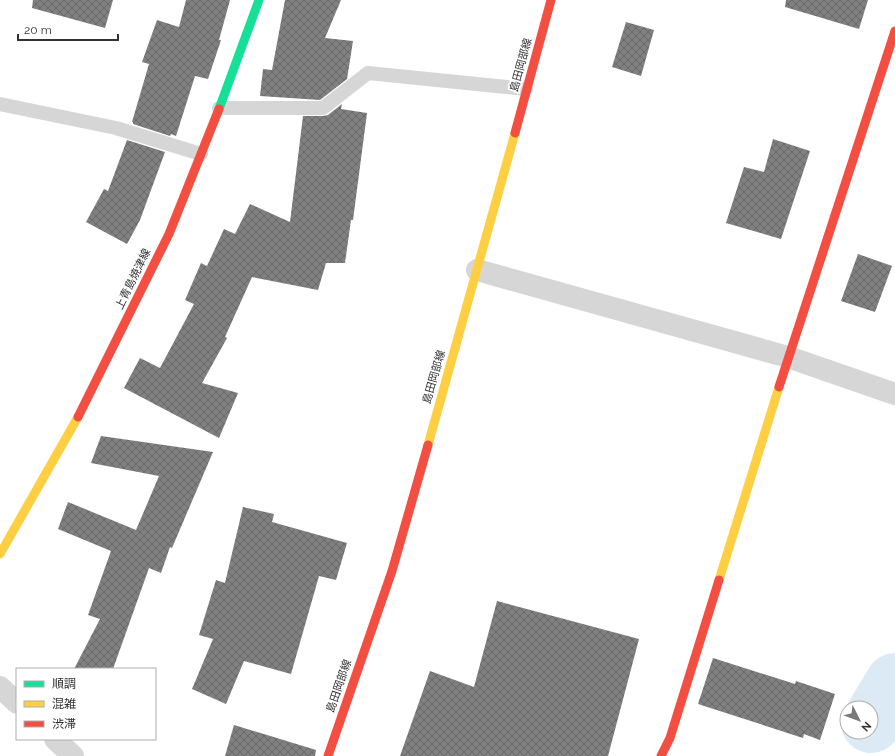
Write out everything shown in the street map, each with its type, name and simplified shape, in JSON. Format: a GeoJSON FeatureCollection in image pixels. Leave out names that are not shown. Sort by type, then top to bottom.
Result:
{"type":"FeatureCollection","features":[{"type":"Feature","properties":{"kind":"main road","name":"上青島焼津線"},"geometry":{"type":"LineString","coordinates":[[0,554],[84,406],[169,234],[219,108],[259,0]]}},
{"type":"Feature","properties":{"kind":"main road","name":"島田岡部線"},"geometry":{"type":"LineString","coordinates":[[328,756],[392,571],[551,0]]}},
{"type":"Feature","properties":{"kind":"main road"},"geometry":{"type":"LineString","coordinates":[[661,756],[670,738],[788,358],[895,31]]}},
{"type":"Feature","properties":{"kind":"street"},"geometry":{"type":"LineString","coordinates":[[477,270],[788,358],[895,394]]}},
{"type":"Feature","properties":{"kind":"street"},"geometry":{"type":"LineString","coordinates":[[0,687],[16,702]]}},
{"type":"Feature","properties":{"kind":"street"},"geometry":{"type":"LineString","coordinates":[[56,740],[73,756]]}},
{"type":"Feature","properties":{"kind":"lane"},"geometry":{"type":"LineString","coordinates":[[219,108],[323,108],[368,73],[526,89]]}},
{"type":"Feature","properties":{"kind":"lane"},"geometry":{"type":"LineString","coordinates":[[0,104],[116,128],[201,154]]}},
{"type":"Feature","properties":{"kind":"building"},"geometry":{"type":"Polygon","coordinates":[[[33,0],[113,0],[105,28],[32,8],[33,0]]]}},
{"type":"Feature","properties":{"kind":"building"},"geometry":{"type":"Polygon","coordinates":[[[186,0],[230,0],[219,40],[221,40],[208,79],[195,76],[176,136],[171,134],[170,136],[133,124],[132,122],[149,64],[142,62],[157,20],[179,27],[186,0]]]}},
{"type":"Feature","properties":{"kind":"building"},"geometry":{"type":"Polygon","coordinates":[[[285,0],[341,0],[325,38],[353,41],[347,79],[320,100],[260,96],[263,69],[272,70],[285,0]]]}},
{"type":"Feature","properties":{"kind":"building"},"geometry":{"type":"Polygon","coordinates":[[[786,0],[868,0],[859,29],[785,7],[786,0]]]}},
{"type":"Feature","properties":{"kind":"building"},"geometry":{"type":"Polygon","coordinates":[[[626,22],[654,30],[641,76],[612,67],[626,22]]]}},
{"type":"Feature","properties":{"kind":"building"},"geometry":{"type":"Polygon","coordinates":[[[342,104],[341,109],[367,113],[353,220],[351,220],[345,263],[326,263],[318,290],[252,277],[225,337],[227,338],[202,383],[238,393],[219,438],[124,388],[140,358],[160,368],[194,304],[185,300],[201,263],[207,266],[224,229],[235,234],[250,204],[290,222],[303,116],[328,115],[342,104]]]}},
{"type":"Feature","properties":{"kind":"building"},"geometry":{"type":"Polygon","coordinates":[[[773,139],[810,151],[781,239],[726,223],[744,167],[764,172],[773,139]]]}},
{"type":"Feature","properties":{"kind":"building"},"geometry":{"type":"Polygon","coordinates":[[[127,140],[165,152],[140,220],[127,244],[86,222],[104,189],[108,191],[127,140]]]}},
{"type":"Feature","properties":{"kind":"building"},"geometry":{"type":"Polygon","coordinates":[[[858,254],[892,266],[875,312],[841,301],[858,254]]]}},
{"type":"Feature","properties":{"kind":"building"},"geometry":{"type":"Polygon","coordinates":[[[101,436],[213,452],[172,548],[170,547],[161,573],[149,568],[113,668],[75,668],[100,619],[88,615],[111,551],[58,529],[68,502],[136,530],[159,476],[91,463],[101,436]]]}},
{"type":"Feature","properties":{"kind":"building"},"geometry":{"type":"Polygon","coordinates":[[[243,507],[274,514],[272,522],[347,543],[336,580],[319,576],[291,674],[244,661],[226,704],[192,689],[213,639],[199,635],[216,580],[225,583],[243,507]]]}},
{"type":"Feature","properties":{"kind":"building"},"geometry":{"type":"Polygon","coordinates":[[[497,601],[639,639],[608,756],[400,756],[430,671],[474,687],[497,601]]]}},
{"type":"Feature","properties":{"kind":"building"},"geometry":{"type":"Polygon","coordinates":[[[713,658],[795,684],[796,681],[835,694],[820,740],[804,734],[803,738],[698,704],[713,658]]]}},
{"type":"Feature","properties":{"kind":"building"},"geometry":{"type":"Polygon","coordinates":[[[234,725],[316,750],[315,756],[225,756],[234,725]]]}},
{"type":"Feature","properties":{"kind":"waterway"},"geometry":{"type":"LineString","coordinates":[[879,710],[895,683]]}},
{"type":"Feature","properties":{"kind":"traffic: fast"},"geometry":{"type":"LineString","coordinates":[[219,109],[259,0]]}},
{"type":"Feature","properties":{"kind":"traffic: slow"},"geometry":{"type":"LineString","coordinates":[[428,445],[515,133]]}},
{"type":"Feature","properties":{"kind":"traffic: slow"},"geometry":{"type":"LineString","coordinates":[[719,580],[779,387]]}},
{"type":"Feature","properties":{"kind":"traffic: slow"},"geometry":{"type":"LineString","coordinates":[[0,554],[78,417]]}},
{"type":"Feature","properties":{"kind":"traffic: jam"},"geometry":{"type":"LineString","coordinates":[[515,133],[551,0]]}},
{"type":"Feature","properties":{"kind":"traffic: jam"},"geometry":{"type":"LineString","coordinates":[[779,387],[895,31]]}},
{"type":"Feature","properties":{"kind":"traffic: jam"},"geometry":{"type":"LineString","coordinates":[[78,417],[169,234],[219,109]]}},
{"type":"Feature","properties":{"kind":"traffic: jam"},"geometry":{"type":"LineString","coordinates":[[328,756],[392,571],[428,445]]}},
{"type":"Feature","properties":{"kind":"traffic: jam"},"geometry":{"type":"LineString","coordinates":[[661,756],[670,738],[719,580]]}}]}
